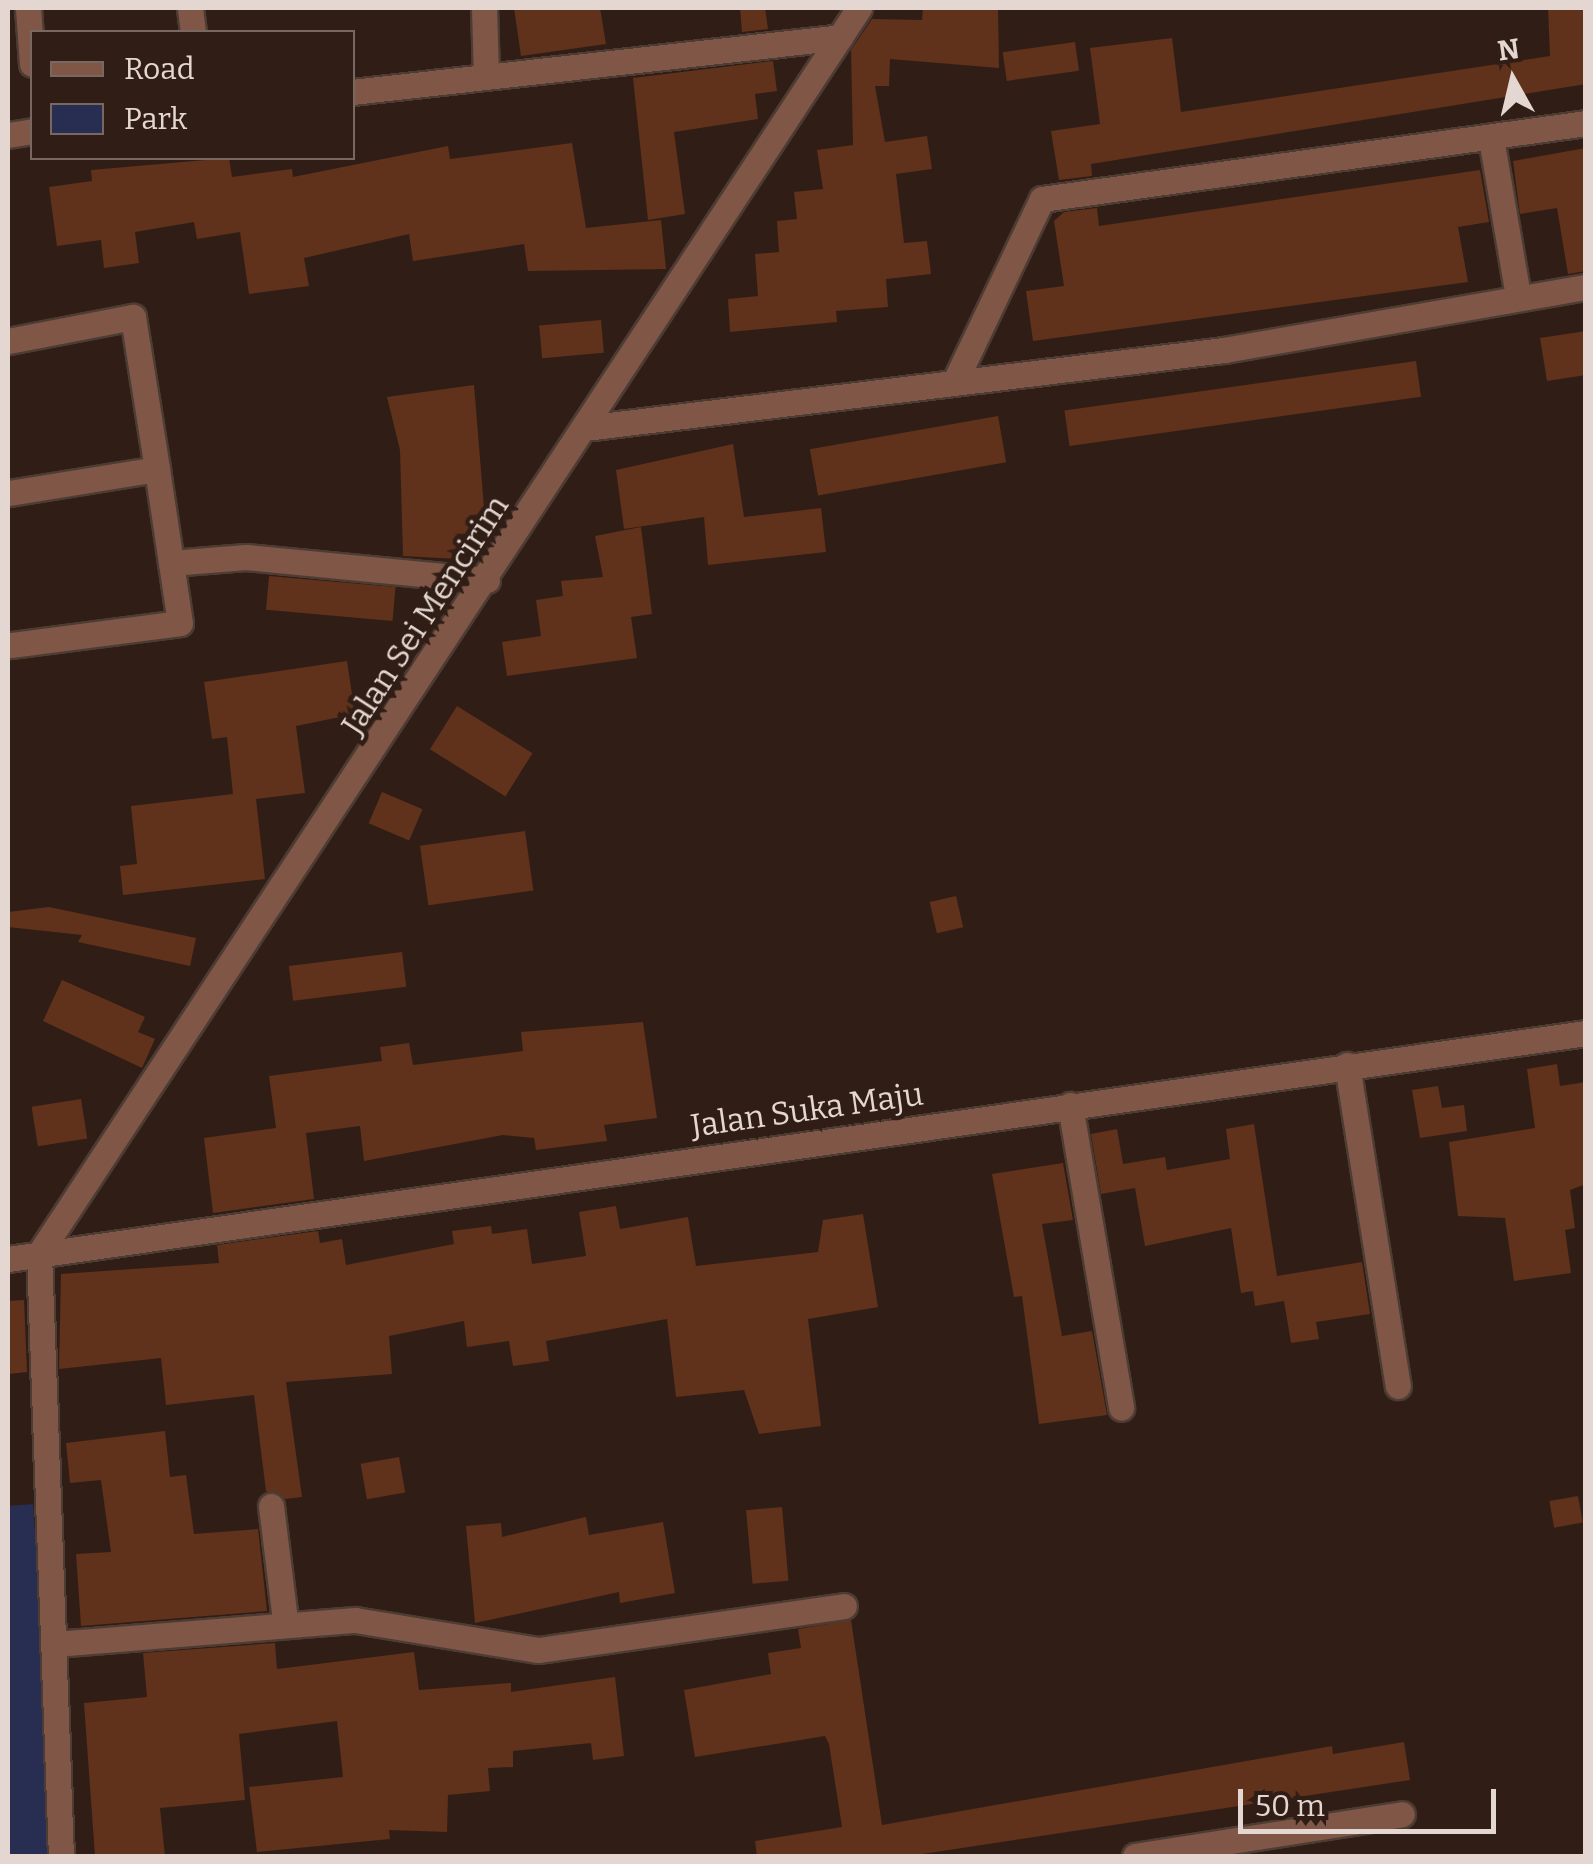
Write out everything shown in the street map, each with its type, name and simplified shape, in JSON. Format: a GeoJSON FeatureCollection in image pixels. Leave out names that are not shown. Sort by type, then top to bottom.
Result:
{"type":"FeatureCollection","features":[{"type":"Feature","properties":{"kind":"street"},"geometry":{"type":"LineString","coordinates":[[28,8],[30,36]]}},
{"type":"Feature","properties":{"kind":"street"},"geometry":{"type":"LineString","coordinates":[[484,8],[486,77]]}},
{"type":"Feature","properties":{"kind":"street","name":"Jalan Sei Mencirim"},"geometry":{"type":"LineString","coordinates":[[39,1254],[859,8]]}},
{"type":"Feature","properties":{"kind":"street"},"geometry":{"type":"LineString","coordinates":[[355,92],[840,38]]}},
{"type":"Feature","properties":{"kind":"street"},"geometry":{"type":"LineString","coordinates":[[956,379],[1042,199],[1586,122]]}},
{"type":"Feature","properties":{"kind":"street"},"geometry":{"type":"LineString","coordinates":[[1492,138],[1518,296]]}},
{"type":"Feature","properties":{"kind":"street"},"geometry":{"type":"LineString","coordinates":[[585,428],[956,379],[1224,350],[1586,287]]}},
{"type":"Feature","properties":{"kind":"street"},"geometry":{"type":"LineString","coordinates":[[8,341],[133,317],[180,623],[11,645]]}},
{"type":"Feature","properties":{"kind":"street"},"geometry":{"type":"LineString","coordinates":[[8,493],[157,470]]}},
{"type":"Feature","properties":{"kind":"street"},"geometry":{"type":"LineString","coordinates":[[171,564],[246,557],[486,580]]}},
{"type":"Feature","properties":{"kind":"street","name":"Jalan Suka Maju"},"geometry":{"type":"LineString","coordinates":[[8,1259],[1347,1064],[1586,1033]]}},
{"type":"Feature","properties":{"kind":"street"},"geometry":{"type":"LineString","coordinates":[[1347,1064],[1398,1386]]}},
{"type":"Feature","properties":{"kind":"street"},"geometry":{"type":"LineString","coordinates":[[1070,1104],[1120,1408]]}},
{"type":"Feature","properties":{"kind":"street"},"geometry":{"type":"LineString","coordinates":[[39,1254],[61,1856]]}},
{"type":"Feature","properties":{"kind":"street"},"geometry":{"type":"LineString","coordinates":[[272,1506],[285,1620]]}},
{"type":"Feature","properties":{"kind":"street"},"geometry":{"type":"LineString","coordinates":[[56,1644],[285,1620],[410,1624],[448,1640],[539,1650],[844,1606]]}},
{"type":"Feature","properties":{"kind":"street"},"geometry":{"type":"LineString","coordinates":[[1134,1856],[1402,1814]]}},
{"type":"Feature","properties":{"kind":"green space"},"geometry":{"type":"Polygon","coordinates":[[[33,1504],[58,1856],[8,1856],[8,1506],[33,1504]]]}},
{"type":"Feature","properties":{"kind":"building"},"geometry":{"type":"Polygon","coordinates":[[[514,8],[600,8],[606,44],[521,56],[514,8]]]}},
{"type":"Feature","properties":{"kind":"building"},"geometry":{"type":"Polygon","coordinates":[[[740,8],[765,8],[768,29],[742,32],[740,8]]]}},
{"type":"Feature","properties":{"kind":"building"},"geometry":{"type":"Polygon","coordinates":[[[923,8],[998,8],[999,68],[890,59],[889,86],[875,86],[885,142],[927,136],[932,169],[896,174],[904,243],[927,241],[931,274],[886,279],[888,307],[836,311],[837,322],[730,332],[728,299],[758,296],[755,254],[779,252],[777,221],[797,219],[794,192],[823,189],[817,150],[853,145],[851,50],[872,19],[922,20],[923,8]]]}},
{"type":"Feature","properties":{"kind":"building"},"geometry":{"type":"Polygon","coordinates":[[[1548,8],[1586,8],[1586,84],[1091,164],[1092,176],[1059,180],[1051,131],[1100,124],[1090,48],[1172,38],[1181,112],[1550,56],[1548,8]]]}},
{"type":"Feature","properties":{"kind":"building"},"geometry":{"type":"Polygon","coordinates":[[[1075,42],[1079,71],[1007,81],[1003,52],[1075,42]]]}},
{"type":"Feature","properties":{"kind":"building"},"geometry":{"type":"Polygon","coordinates":[[[773,61],[777,91],[755,94],[758,119],[674,132],[685,214],[648,220],[633,78],[773,61]]]}},
{"type":"Feature","properties":{"kind":"building"},"geometry":{"type":"Polygon","coordinates":[[[572,143],[586,228],[661,220],[666,269],[528,271],[524,244],[413,261],[409,234],[304,258],[309,286],[249,294],[240,232],[197,239],[194,222],[135,232],[139,263],[104,268],[101,240],[57,246],[49,187],[92,181],[91,170],[229,160],[232,177],[292,169],[293,177],[448,146],[450,159],[572,143]]]}},
{"type":"Feature","properties":{"kind":"building"},"geometry":{"type":"Polygon","coordinates":[[[1586,148],[1586,271],[1568,274],[1557,208],[1520,214],[1513,161],[1586,148]]]}},
{"type":"Feature","properties":{"kind":"building"},"geometry":{"type":"Polygon","coordinates":[[[1480,170],[1489,222],[1458,227],[1468,282],[1033,341],[1026,291],[1064,286],[1054,221],[1064,212],[1097,208],[1099,226],[1480,170]]]}},
{"type":"Feature","properties":{"kind":"building"},"geometry":{"type":"Polygon","coordinates":[[[601,320],[604,353],[542,358],[539,325],[601,320]]]}},
{"type":"Feature","properties":{"kind":"building"},"geometry":{"type":"Polygon","coordinates":[[[1586,331],[1586,375],[1547,381],[1540,338],[1586,331]]]}},
{"type":"Feature","properties":{"kind":"building"},"geometry":{"type":"Polygon","coordinates":[[[1416,361],[1421,397],[1069,446],[1064,410],[1416,361]]]}},
{"type":"Feature","properties":{"kind":"building"},"geometry":{"type":"Polygon","coordinates":[[[474,385],[487,544],[477,560],[403,556],[400,450],[387,397],[474,385]]]}},
{"type":"Feature","properties":{"kind":"building"},"geometry":{"type":"Polygon","coordinates":[[[998,416],[1006,462],[818,495],[810,449],[998,416]]]}},
{"type":"Feature","properties":{"kind":"building"},"geometry":{"type":"Polygon","coordinates":[[[733,444],[744,517],[821,508],[826,552],[708,565],[704,517],[624,529],[616,470],[733,444]]]}},
{"type":"Feature","properties":{"kind":"building"},"geometry":{"type":"Polygon","coordinates":[[[641,527],[652,614],[631,617],[637,658],[507,676],[502,642],[541,636],[536,600],[563,596],[561,581],[603,577],[595,536],[641,527]]]}},
{"type":"Feature","properties":{"kind":"building"},"geometry":{"type":"Polygon","coordinates":[[[269,576],[396,587],[393,621],[266,610],[269,576]]]}},
{"type":"Feature","properties":{"kind":"building"},"geometry":{"type":"Polygon","coordinates":[[[347,661],[355,714],[296,726],[305,793],[256,799],[265,879],[123,895],[120,866],[137,864],[131,806],[233,794],[227,737],[212,739],[204,682],[347,661]]]}},
{"type":"Feature","properties":{"kind":"building"},"geometry":{"type":"Polygon","coordinates":[[[457,706],[532,753],[505,796],[430,749],[457,706]]]}},
{"type":"Feature","properties":{"kind":"building"},"geometry":{"type":"Polygon","coordinates":[[[382,792],[423,809],[409,840],[369,823],[382,792]]]}},
{"type":"Feature","properties":{"kind":"building"},"geometry":{"type":"Polygon","coordinates":[[[525,831],[533,890],[428,905],[420,846],[525,831]]]}},
{"type":"Feature","properties":{"kind":"building"},"geometry":{"type":"Polygon","coordinates":[[[956,896],[963,927],[937,933],[930,902],[956,896]]]}},
{"type":"Feature","properties":{"kind":"building"},"geometry":{"type":"Polygon","coordinates":[[[49,907],[196,938],[190,966],[78,942],[82,935],[8,927],[8,912],[49,907]]]}},
{"type":"Feature","properties":{"kind":"building"},"geometry":{"type":"Polygon","coordinates":[[[402,952],[406,987],[293,1001],[289,966],[402,952]]]}},
{"type":"Feature","properties":{"kind":"building"},"geometry":{"type":"Polygon","coordinates":[[[62,980],[145,1017],[138,1032],[155,1039],[142,1068],[43,1021],[62,980]]]}},
{"type":"Feature","properties":{"kind":"building"},"geometry":{"type":"Polygon","coordinates":[[[643,1022],[657,1118],[604,1125],[607,1141],[536,1150],[534,1138],[503,1135],[364,1161],[360,1126],[306,1133],[314,1199],[213,1213],[204,1138],[276,1128],[269,1076],[382,1061],[380,1047],[409,1043],[413,1065],[523,1051],[521,1032],[643,1022]]]}},
{"type":"Feature","properties":{"kind":"building"},"geometry":{"type":"Polygon","coordinates":[[[1557,1064],[1560,1086],[1586,1082],[1586,1184],[1570,1190],[1575,1228],[1565,1230],[1571,1273],[1514,1281],[1505,1218],[1458,1216],[1449,1142],[1535,1128],[1527,1069],[1557,1064]]]}},
{"type":"Feature","properties":{"kind":"building"},"geometry":{"type":"Polygon","coordinates":[[[1438,1086],[1442,1108],[1464,1105],[1467,1131],[1420,1138],[1412,1090],[1438,1086]]]}},
{"type":"Feature","properties":{"kind":"building"},"geometry":{"type":"Polygon","coordinates":[[[81,1099],[87,1139],[38,1146],[32,1107],[81,1099]]]}},
{"type":"Feature","properties":{"kind":"building"},"geometry":{"type":"Polygon","coordinates":[[[1254,1124],[1277,1276],[1362,1262],[1370,1314],[1316,1322],[1319,1339],[1291,1343],[1284,1301],[1255,1306],[1253,1291],[1241,1293],[1231,1228],[1145,1246],[1135,1188],[1101,1194],[1091,1134],[1117,1129],[1123,1164],[1165,1157],[1167,1170],[1230,1159],[1226,1129],[1254,1124]]]}},
{"type":"Feature","properties":{"kind":"building"},"geometry":{"type":"Polygon","coordinates":[[[1063,1163],[1073,1220],[1042,1224],[1062,1336],[1092,1331],[1107,1415],[1039,1424],[1022,1296],[1014,1297],[992,1174],[1063,1163]]]}},
{"type":"Feature","properties":{"kind":"building"},"geometry":{"type":"Polygon","coordinates":[[[616,1206],[620,1229],[688,1217],[696,1266],[818,1252],[823,1220],[863,1214],[878,1307],[808,1319],[821,1426],[759,1434],[744,1390],[676,1397],[667,1319],[546,1341],[549,1361],[513,1366],[509,1341],[467,1347],[464,1321],[389,1336],[392,1374],[286,1382],[302,1497],[285,1499],[266,1491],[254,1395],[166,1405],[161,1358],[59,1369],[61,1274],[219,1263],[217,1245],[318,1231],[320,1243],[342,1239],[346,1265],[454,1244],[452,1231],[491,1226],[492,1234],[527,1229],[532,1264],[586,1256],[579,1212],[616,1206]]]}},
{"type":"Feature","properties":{"kind":"building"},"geometry":{"type":"Polygon","coordinates":[[[24,1300],[27,1372],[8,1374],[8,1301],[24,1300]]]}},
{"type":"Feature","properties":{"kind":"building"},"geometry":{"type":"Polygon","coordinates":[[[165,1431],[170,1477],[186,1475],[194,1534],[258,1529],[267,1611],[81,1626],[76,1554],[111,1552],[101,1480],[70,1483],[66,1443],[165,1431]]]}},
{"type":"Feature","properties":{"kind":"building"},"geometry":{"type":"Polygon","coordinates":[[[399,1457],[405,1492],[367,1499],[361,1464],[399,1457]]]}},
{"type":"Feature","properties":{"kind":"building"},"geometry":{"type":"Polygon","coordinates":[[[1578,1496],[1583,1523],[1554,1528],[1549,1501],[1578,1496]]]}},
{"type":"Feature","properties":{"kind":"building"},"geometry":{"type":"Polygon","coordinates":[[[782,1507],[788,1581],[753,1584],[746,1510],[782,1507]]]}},
{"type":"Feature","properties":{"kind":"building"},"geometry":{"type":"Polygon","coordinates":[[[586,1517],[589,1535],[663,1522],[675,1593],[620,1603],[619,1592],[475,1623],[466,1526],[501,1523],[502,1537],[586,1517]]]}},
{"type":"Feature","properties":{"kind":"building"},"geometry":{"type":"Polygon","coordinates":[[[851,1620],[882,1825],[1332,1746],[1333,1754],[1404,1742],[1410,1780],[909,1856],[757,1856],[755,1841],[842,1827],[829,1744],[825,1736],[695,1757],[684,1690],[771,1674],[768,1653],[801,1648],[798,1629],[851,1620]]]}},
{"type":"Feature","properties":{"kind":"building"},"geometry":{"type":"Polygon","coordinates":[[[275,1643],[277,1669],[414,1652],[419,1690],[511,1683],[511,1692],[615,1677],[624,1756],[593,1760],[591,1743],[513,1751],[513,1767],[488,1768],[490,1791],[448,1795],[447,1832],[389,1830],[390,1839],[257,1852],[249,1787],[343,1777],[337,1721],[239,1734],[245,1800],[160,1808],[165,1856],[95,1856],[84,1703],[147,1697],[143,1653],[275,1643]]]}}]}
